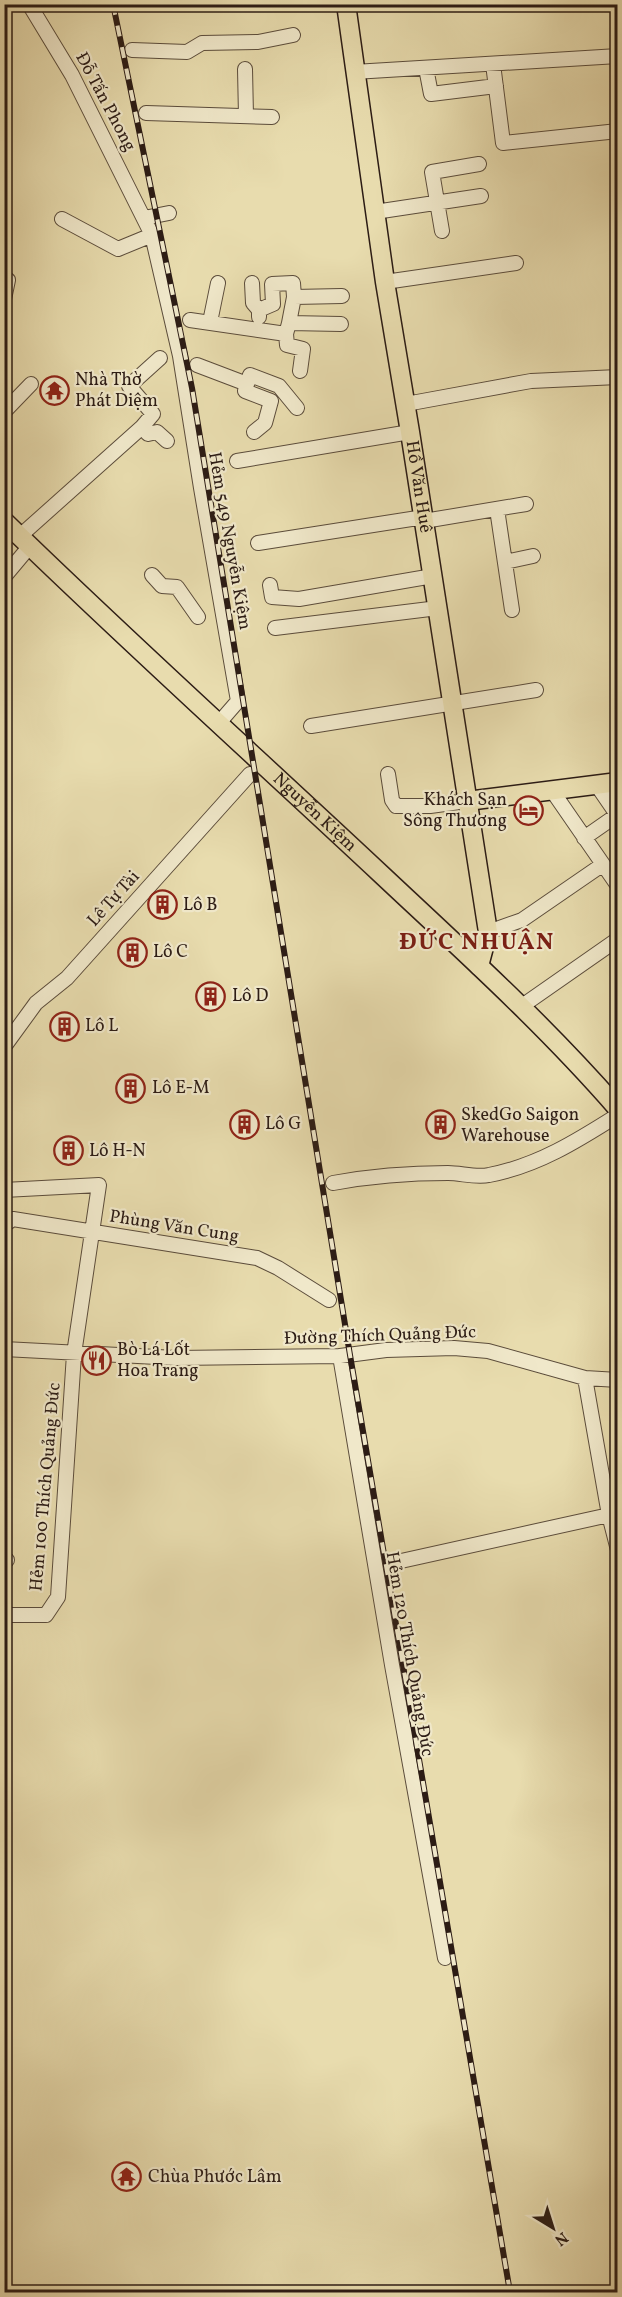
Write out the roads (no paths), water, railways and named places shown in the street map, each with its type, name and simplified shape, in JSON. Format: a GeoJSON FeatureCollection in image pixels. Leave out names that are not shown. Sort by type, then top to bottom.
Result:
{"type":"FeatureCollection","features":[{"type":"Feature","properties":{"kind":"main road","name":"Hồ Văn Huê"},"geometry":{"type":"LineString","coordinates":[[346,4],[385,282],[488,932],[479,966]]}},
{"type":"Feature","properties":{"kind":"main road","name":"Nguyễn Kiệm"},"geometry":{"type":"LineString","coordinates":[[4,521],[218,724],[522,1006],[618,1109]]}},
{"type":"Feature","properties":{"kind":"main road"},"geometry":{"type":"LineString","coordinates":[[466,801],[618,782]]}},
{"type":"Feature","properties":{"kind":"street","name":"Đỗ Tấn Phong"},"geometry":{"type":"LineString","coordinates":[[29,4],[72,75],[152,235],[180,356]]}},
{"type":"Feature","properties":{"kind":"street"},"geometry":{"type":"LineString","coordinates":[[132,50],[187,52],[202,43],[258,42],[293,35]]}},
{"type":"Feature","properties":{"kind":"street"},"geometry":{"type":"LineString","coordinates":[[354,72],[618,56]]}},
{"type":"Feature","properties":{"kind":"street"},"geometry":{"type":"LineString","coordinates":[[493,64],[503,143],[618,131]]}},
{"type":"Feature","properties":{"kind":"street"},"geometry":{"type":"LineString","coordinates":[[426,68],[432,94],[496,86]]}},
{"type":"Feature","properties":{"kind":"street"},"geometry":{"type":"LineString","coordinates":[[245,69],[246,116]]}},
{"type":"Feature","properties":{"kind":"street"},"geometry":{"type":"LineString","coordinates":[[147,113],[272,117]]}},
{"type":"Feature","properties":{"kind":"street"},"geometry":{"type":"LineString","coordinates":[[442,231],[432,172],[479,164]]}},
{"type":"Feature","properties":{"kind":"street"},"geometry":{"type":"LineString","coordinates":[[375,212],[481,196]]}},
{"type":"Feature","properties":{"kind":"street"},"geometry":{"type":"LineString","coordinates":[[144,218],[169,213]]}},
{"type":"Feature","properties":{"kind":"street"},"geometry":{"type":"LineString","coordinates":[[62,219],[118,249],[152,235]]}},
{"type":"Feature","properties":{"kind":"street"},"geometry":{"type":"LineString","coordinates":[[385,282],[516,263]]}},
{"type":"Feature","properties":{"kind":"street"},"geometry":{"type":"LineString","coordinates":[[4,277],[9,280],[4,299]]}},
{"type":"Feature","properties":{"kind":"street"},"geometry":{"type":"LineString","coordinates":[[210,322],[218,283]]}},
{"type":"Feature","properties":{"kind":"street"},"geometry":{"type":"LineString","coordinates":[[252,283],[253,303],[259,310],[257,329]]}},
{"type":"Feature","properties":{"kind":"street"},"geometry":{"type":"LineString","coordinates":[[259,310],[273,304],[272,284],[293,283],[294,297],[287,328],[286,345],[303,350],[300,371]]}},
{"type":"Feature","properties":{"kind":"street"},"geometry":{"type":"LineString","coordinates":[[294,297],[342,296]]}},
{"type":"Feature","properties":{"kind":"street"},"geometry":{"type":"LineString","coordinates":[[190,320],[257,329],[341,324]]}},
{"type":"Feature","properties":{"kind":"street","name":"Hẻm 549 Nguyễn Kiệm"},"geometry":{"type":"LineString","coordinates":[[180,356],[238,701],[218,724]]}},
{"type":"Feature","properties":{"kind":"street"},"geometry":{"type":"LineString","coordinates":[[4,577],[25,541],[153,414],[129,386],[160,358]]}},
{"type":"Feature","properties":{"kind":"street"},"geometry":{"type":"LineString","coordinates":[[197,365],[248,384]]}},
{"type":"Feature","properties":{"kind":"street"},"geometry":{"type":"LineString","coordinates":[[254,432],[265,423],[270,401],[245,391],[250,375],[279,386],[297,408]]}},
{"type":"Feature","properties":{"kind":"street"},"geometry":{"type":"LineString","coordinates":[[406,404],[531,381],[618,377]]}},
{"type":"Feature","properties":{"kind":"street"},"geometry":{"type":"LineString","coordinates":[[4,412],[31,384]]}},
{"type":"Feature","properties":{"kind":"street"},"geometry":{"type":"LineString","coordinates":[[142,427],[148,434],[157,432],[167,441]]}},
{"type":"Feature","properties":{"kind":"street"},"geometry":{"type":"LineString","coordinates":[[237,461],[410,432]]}},
{"type":"Feature","properties":{"kind":"street"},"geometry":{"type":"LineString","coordinates":[[258,543],[526,504]]}},
{"type":"Feature","properties":{"kind":"street"},"geometry":{"type":"LineString","coordinates":[[497,509],[512,610]]}},
{"type":"Feature","properties":{"kind":"street"},"geometry":{"type":"LineString","coordinates":[[505,562],[533,556]]}},
{"type":"Feature","properties":{"kind":"street"},"geometry":{"type":"LineString","coordinates":[[152,575],[162,586],[177,587],[198,617]]}},
{"type":"Feature","properties":{"kind":"street"},"geometry":{"type":"LineString","coordinates":[[270,585],[272,597],[299,599],[433,576]]}},
{"type":"Feature","properties":{"kind":"street"},"geometry":{"type":"LineString","coordinates":[[275,628],[438,608]]}},
{"type":"Feature","properties":{"kind":"street"},"geometry":{"type":"LineString","coordinates":[[311,726],[536,690]]}},
{"type":"Feature","properties":{"kind":"street","name":"Lê Tự Tài"},"geometry":{"type":"LineString","coordinates":[[4,1047],[36,1003],[67,978],[250,774]]}},
{"type":"Feature","properties":{"kind":"street"},"geometry":{"type":"LineString","coordinates":[[388,774],[392,800],[396,806],[430,806],[466,801]]}},
{"type":"Feature","properties":{"kind":"street"},"geometry":{"type":"LineString","coordinates":[[584,838],[617,816],[596,784]]}},
{"type":"Feature","properties":{"kind":"street"},"geometry":{"type":"LineString","coordinates":[[551,789],[618,886]]}},
{"type":"Feature","properties":{"kind":"street"},"geometry":{"type":"LineString","coordinates":[[488,932],[522,920],[602,866]]}},
{"type":"Feature","properties":{"kind":"street"},"geometry":{"type":"LineString","coordinates":[[522,1006],[618,939]]}},
{"type":"Feature","properties":{"kind":"street"},"geometry":{"type":"LineString","coordinates":[[333,1183],[363,1177],[427,1174],[486,1176],[539,1160],[572,1144],[618,1115]]}},
{"type":"Feature","properties":{"kind":"street"},"geometry":{"type":"LineString","coordinates":[[4,1190],[99,1185],[94,1232],[74,1354],[5,1351]]}},
{"type":"Feature","properties":{"kind":"street","name":"Phùng Văn Cung"},"geometry":{"type":"LineString","coordinates":[[4,1225],[13,1219],[257,1258],[278,1268],[329,1300]]}},
{"type":"Feature","properties":{"kind":"street","name":"Đường Thích Quảng Đức"},"geometry":{"type":"LineString","coordinates":[[74,1354],[176,1358],[340,1356],[386,1350],[454,1348],[488,1351],[585,1377],[618,1380]]}},
{"type":"Feature","properties":{"kind":"street","name":"Hẻm 100 Thích Quảng Đức"},"geometry":{"type":"LineString","coordinates":[[4,1615],[46,1615],[58,1597],[74,1354]]}},
{"type":"Feature","properties":{"kind":"street","name":"Hẻm 120 Thích Quảng Đức"},"geometry":{"type":"LineString","coordinates":[[340,1356],[445,1958]]}},
{"type":"Feature","properties":{"kind":"street"},"geometry":{"type":"LineString","coordinates":[[585,1377],[609,1515],[618,1550]]}},
{"type":"Feature","properties":{"kind":"street"},"geometry":{"type":"LineString","coordinates":[[392,1563],[609,1515]]}},
{"type":"Feature","properties":{"kind":"street"},"geometry":{"type":"LineString","coordinates":[[405,1734],[422,1734]]}},
{"type":"Feature","properties":{"kind":"railway"},"geometry":{"type":"LineString","coordinates":[[113,4],[192,388],[350,1355],[510,2292]]}},
{"type":"Feature","properties":{"kind":"place","name":"Nhà Thờ Phát Diệm"},"geometry":{"type":"Point","coordinates":[54,390]}},
{"type":"Feature","properties":{"kind":"place","name":"Khách Sạn Sông Thương"},"geometry":{"type":"Point","coordinates":[528,810]}},
{"type":"Feature","properties":{"kind":"place","name":"Lô B"},"geometry":{"type":"Point","coordinates":[162,905]}},
{"type":"Feature","properties":{"kind":"place","name":"Lô C"},"geometry":{"type":"Point","coordinates":[132,952]}},
{"type":"Feature","properties":{"kind":"place","name":"Lô D"},"geometry":{"type":"Point","coordinates":[211,996]}},
{"type":"Feature","properties":{"kind":"place","name":"Lô L"},"geometry":{"type":"Point","coordinates":[64,1026]}},
{"type":"Feature","properties":{"kind":"place","name":"Lô E-M"},"geometry":{"type":"Point","coordinates":[131,1088]}},
{"type":"Feature","properties":{"kind":"place","name":"Lô G"},"geometry":{"type":"Point","coordinates":[244,1124]}},
{"type":"Feature","properties":{"kind":"place","name":"SkedGo Saigon Warehouse"},"geometry":{"type":"Point","coordinates":[440,1125]}},
{"type":"Feature","properties":{"kind":"place","name":"Lô H-N"},"geometry":{"type":"Point","coordinates":[68,1151]}},
{"type":"Feature","properties":{"kind":"place","name":"Bò Lá Lốt Hoa Trang"},"geometry":{"type":"Point","coordinates":[96,1360]}},
{"type":"Feature","properties":{"kind":"place","name":"Chùa Phước Lâm"},"geometry":{"type":"Point","coordinates":[127,2177]}},
{"type":"Feature","properties":{"kind":"district","name":"ĐỨC NHUẬN"},"geometry":{"type":"Point","coordinates":[477,943]}}]}
